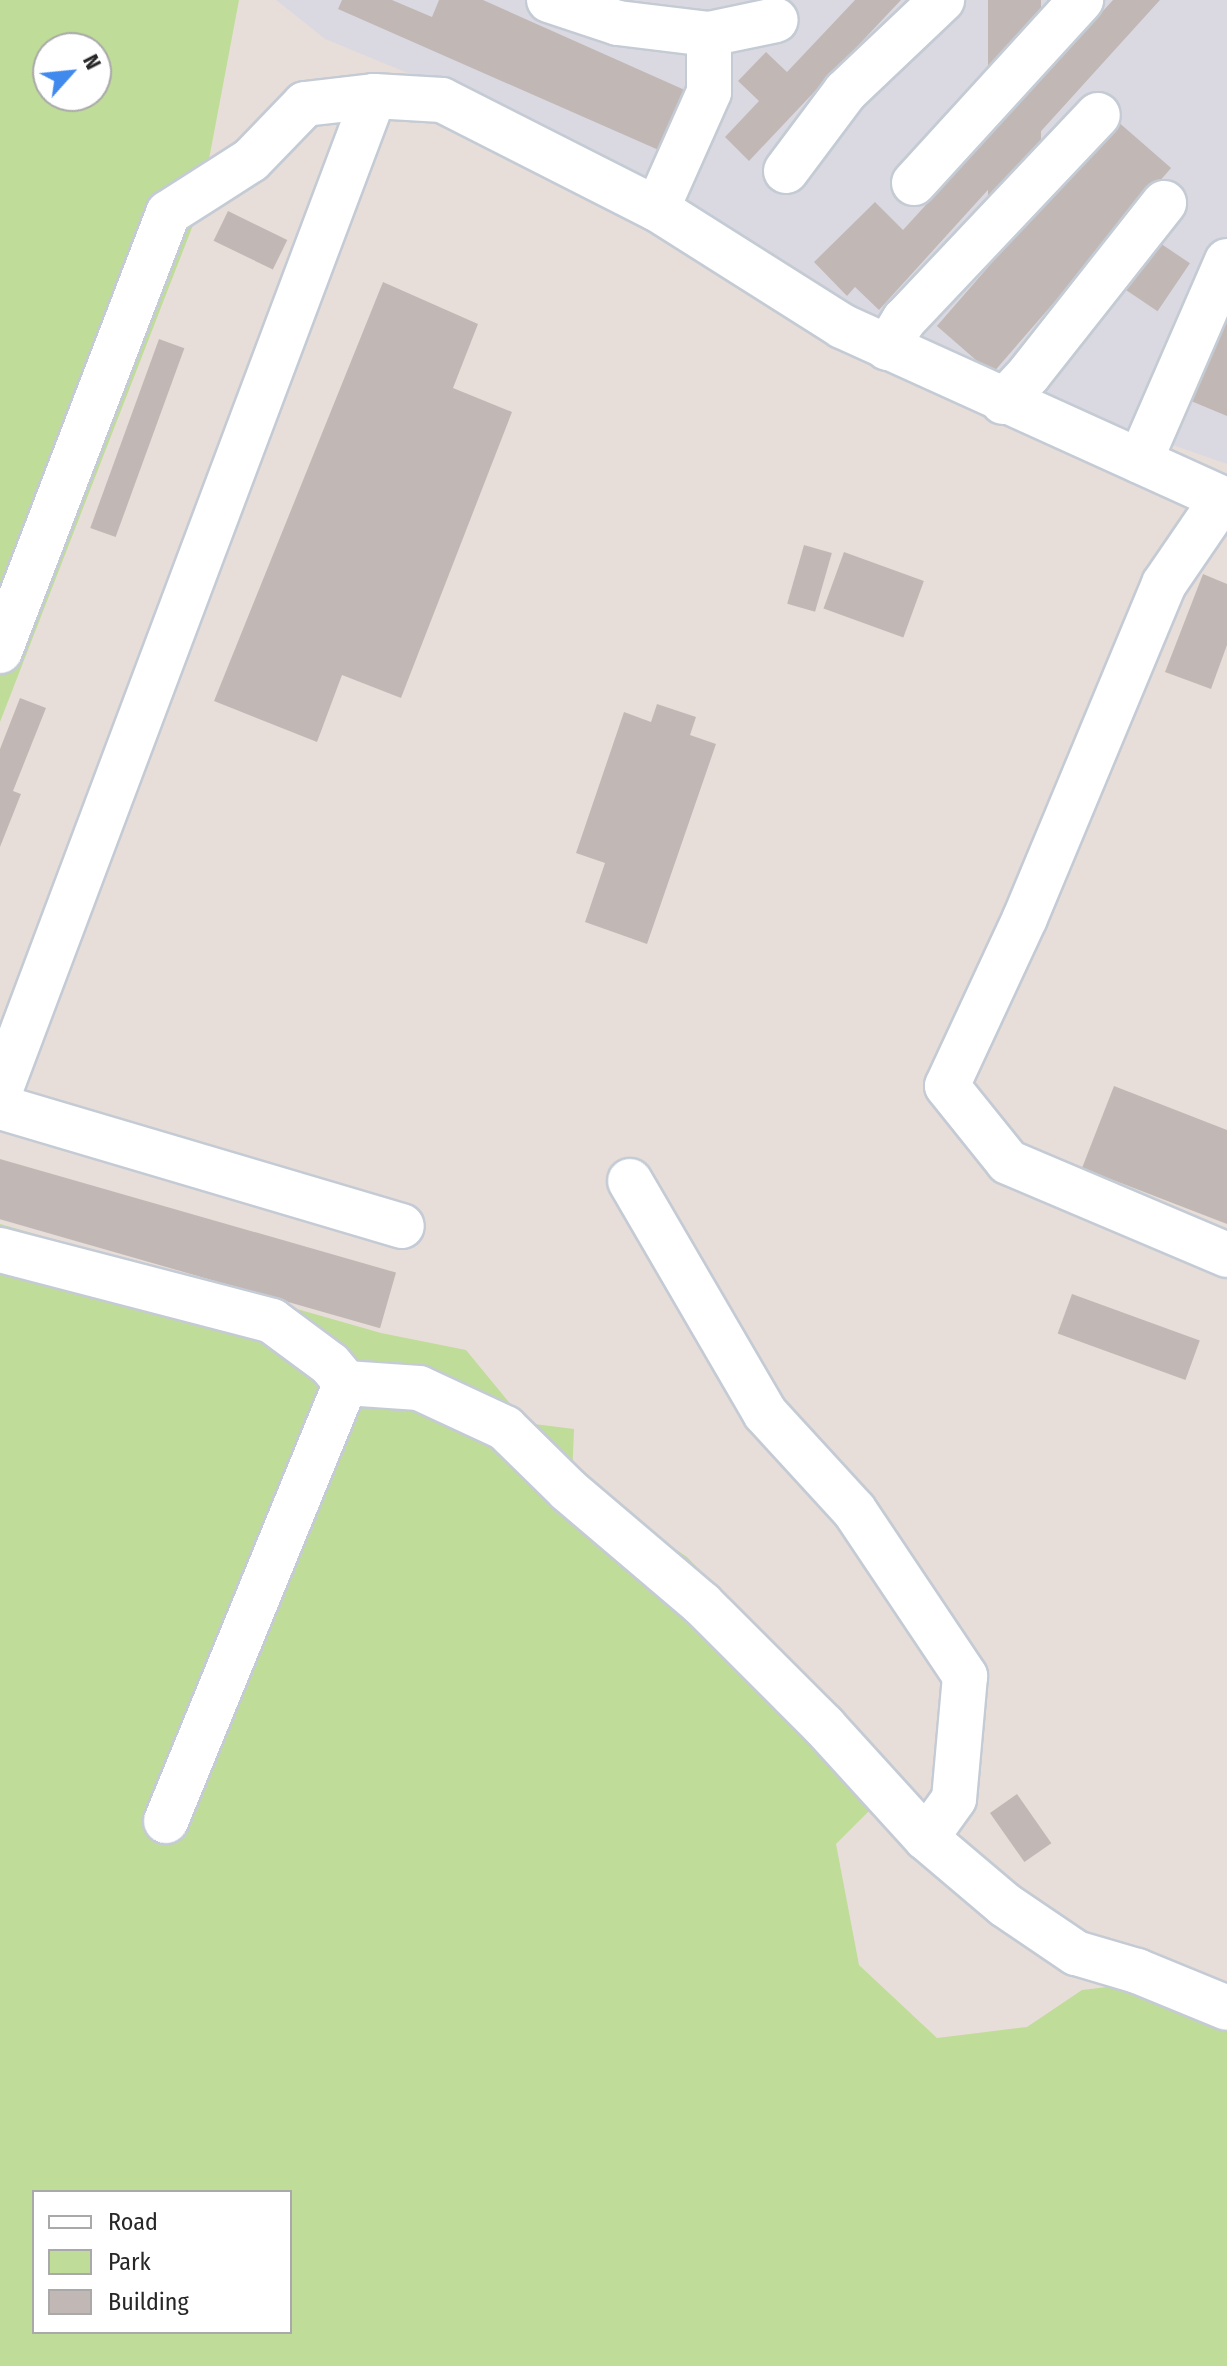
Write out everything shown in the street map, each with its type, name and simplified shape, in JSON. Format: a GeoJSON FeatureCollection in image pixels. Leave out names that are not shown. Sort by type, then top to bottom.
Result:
{"type":"FeatureCollection","features":[{"type":"Feature","properties":{"kind":"lane"},"geometry":{"type":"LineString","coordinates":[[549,0],[618,23],[709,34],[776,20]]}},
{"type":"Feature","properties":{"kind":"lane"},"geometry":{"type":"LineString","coordinates":[[786,171],[845,92],[942,0]]}},
{"type":"Feature","properties":{"kind":"lane"},"geometry":{"type":"LineString","coordinates":[[914,183],[1081,0]]}},
{"type":"Feature","properties":{"kind":"lane"},"geometry":{"type":"LineString","coordinates":[[657,209],[709,92],[709,34]]}},
{"type":"Feature","properties":{"kind":"lane"},"geometry":{"type":"LineString","coordinates":[[0,1091],[374,96]]}},
{"type":"Feature","properties":{"kind":"lane"},"geometry":{"type":"LineString","coordinates":[[0,651],[168,213],[251,160],[305,104],[374,96],[442,100],[657,209],[842,326],[1003,402],[1225,500],[1164,584],[1025,918],[947,1086],[1008,1162],[1227,1255]]}},
{"type":"Feature","properties":{"kind":"lane"},"geometry":{"type":"LineString","coordinates":[[887,348],[904,320],[1098,115]]}},
{"type":"Feature","properties":{"kind":"lane"},"geometry":{"type":"LineString","coordinates":[[1003,402],[1029,374],[1164,203]]}},
{"type":"Feature","properties":{"kind":"lane"},"geometry":{"type":"LineString","coordinates":[[1140,461],[1227,261]]}},
{"type":"Feature","properties":{"kind":"lane"},"geometry":{"type":"LineString","coordinates":[[0,1107],[402,1226]]}},
{"type":"Feature","properties":{"kind":"lane"},"geometry":{"type":"LineString","coordinates":[[630,1181],[765,1413],[854,1510],[965,1676],[954,1799],[926,1838]]}},
{"type":"Feature","properties":{"kind":"lane"},"geometry":{"type":"LineString","coordinates":[[0,1250],[272,1321],[330,1364],[346,1383],[419,1388],[505,1428],[568,1490],[702,1604],[824,1726],[926,1838],[1005,1905],[1076,1953],[1137,1971],[1227,2008]]}},
{"type":"Feature","properties":{"kind":"lane"},"geometry":{"type":"LineString","coordinates":[[166,1821],[346,1383]]}},
{"type":"Feature","properties":{"kind":"shaded area"},"geometry":{"type":"Polygon","coordinates":[[[276,0],[1227,0],[1227,464],[1002,386],[852,314],[451,91],[325,39],[276,0]]]}},
{"type":"Feature","properties":{"kind":"green space"},"geometry":{"type":"Polygon","coordinates":[[[0,0],[239,0],[200,207],[0,722],[0,0]]]}},
{"type":"Feature","properties":{"kind":"green space"},"geometry":{"type":"Polygon","coordinates":[[[0,1224],[381,1333],[466,1350],[526,1423],[574,1429],[572,1478],[687,1557],[902,1778],[836,1844],[859,1965],[937,2038],[1027,2027],[1082,1990],[1132,1984],[1227,2022],[1227,2366],[0,2366],[0,1224]]]}},
{"type":"Feature","properties":{"kind":"building"},"geometry":{"type":"Polygon","coordinates":[[[342,0],[392,0],[432,17],[439,0],[483,0],[696,95],[670,155],[338,9],[342,0]]]}},
{"type":"Feature","properties":{"kind":"building"},"geometry":{"type":"Polygon","coordinates":[[[855,0],[901,0],[749,161],[725,137],[759,101],[738,81],[766,52],[787,72],[855,0]]]}},
{"type":"Feature","properties":{"kind":"building"},"geometry":{"type":"Polygon","coordinates":[[[988,0],[1041,0],[1041,276],[988,276],[988,0]]]}},
{"type":"Feature","properties":{"kind":"building"},"geometry":{"type":"Polygon","coordinates":[[[1113,0],[1160,0],[879,310],[855,287],[847,296],[814,262],[875,202],[903,230],[1113,0]]]}},
{"type":"Feature","properties":{"kind":"building"},"geometry":{"type":"Polygon","coordinates":[[[1116,120],[1171,168],[992,374],[937,326],[1116,120]]]}},
{"type":"Feature","properties":{"kind":"building"},"geometry":{"type":"Polygon","coordinates":[[[228,211],[287,240],[273,270],[214,241],[228,211]]]}},
{"type":"Feature","properties":{"kind":"building"},"geometry":{"type":"Polygon","coordinates":[[[1151,237],[1190,263],[1158,311],[1119,285],[1151,237]]]}},
{"type":"Feature","properties":{"kind":"building"},"geometry":{"type":"Polygon","coordinates":[[[383,282],[478,324],[453,388],[512,412],[401,698],[342,675],[317,742],[214,701],[383,282]]]}},
{"type":"Feature","properties":{"kind":"building"},"geometry":{"type":"Polygon","coordinates":[[[1227,314],[1227,416],[1191,401],[1227,314]]]}},
{"type":"Feature","properties":{"kind":"building"},"geometry":{"type":"Polygon","coordinates":[[[159,339],[184,348],[116,537],[90,528],[159,339]]]}},
{"type":"Feature","properties":{"kind":"building"},"geometry":{"type":"Polygon","coordinates":[[[804,545],[832,553],[815,612],[787,604],[804,545]]]}},
{"type":"Feature","properties":{"kind":"building"},"geometry":{"type":"Polygon","coordinates":[[[844,552],[924,581],[903,637],[823,608],[844,552]]]}},
{"type":"Feature","properties":{"kind":"building"},"geometry":{"type":"Polygon","coordinates":[[[1203,574],[1227,584],[1227,645],[1211,689],[1165,672],[1203,574]]]}},
{"type":"Feature","properties":{"kind":"building"},"geometry":{"type":"Polygon","coordinates":[[[20,698],[46,708],[13,791],[21,794],[0,847],[0,749],[20,698]]]}},
{"type":"Feature","properties":{"kind":"building"},"geometry":{"type":"Polygon","coordinates":[[[657,704],[696,717],[690,735],[716,744],[647,944],[585,922],[605,863],[576,853],[624,712],[651,722],[657,704]]]}},
{"type":"Feature","properties":{"kind":"building"},"geometry":{"type":"Polygon","coordinates":[[[1114,1086],[1227,1130],[1227,1224],[1082,1168],[1114,1086]]]}},
{"type":"Feature","properties":{"kind":"building"},"geometry":{"type":"Polygon","coordinates":[[[0,1159],[396,1273],[380,1328],[0,1219],[0,1159]]]}},
{"type":"Feature","properties":{"kind":"building"},"geometry":{"type":"Polygon","coordinates":[[[1072,1294],[1200,1341],[1185,1380],[1058,1333],[1072,1294]]]}},
{"type":"Feature","properties":{"kind":"building"},"geometry":{"type":"Polygon","coordinates":[[[1017,1794],[1051,1843],[1024,1862],[990,1813],[1017,1794]]]}}]}
